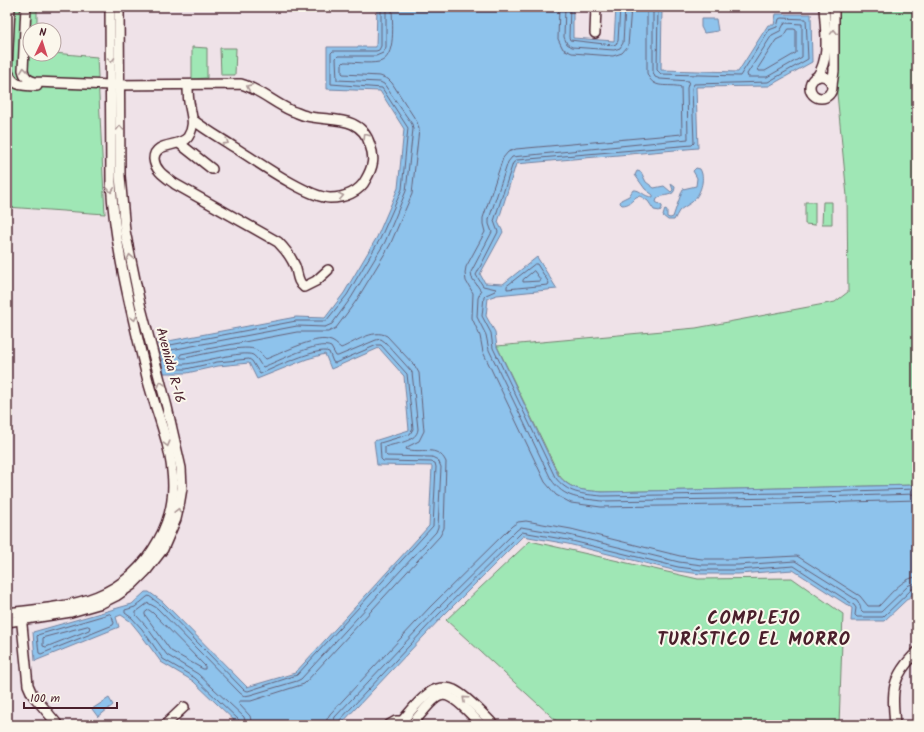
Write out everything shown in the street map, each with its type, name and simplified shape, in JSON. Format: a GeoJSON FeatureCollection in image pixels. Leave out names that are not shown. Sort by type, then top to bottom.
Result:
{"type":"FeatureCollection","features":[{"type":"Feature","properties":{"kind":"street"},"geometry":{"type":"LineString","coordinates":[[10,7],[7,68],[8,76],[18,84],[26,86],[241,84],[249,86],[281,105],[306,116],[349,122],[360,128],[370,142],[374,155],[373,164],[365,182],[360,187],[352,193],[330,198],[303,189],[264,166],[193,120]]}},
{"type":"Feature","properties":{"kind":"street"},"geometry":{"type":"LineString","coordinates":[[26,7],[23,70],[25,76],[29,80],[35,82],[114,86]]}},
{"type":"Feature","properties":{"kind":"street","name":"Avenida R-16"},"geometry":{"type":"LineString","coordinates":[[110,7],[115,43]]}},
{"type":"Feature","properties":{"kind":"street","name":"Avenida R-16"},"geometry":{"type":"LineString","coordinates":[[7,622],[21,616],[94,598],[112,590],[133,574],[154,549],[167,522],[171,506],[177,469],[164,433],[149,382],[116,233],[111,182],[115,43],[119,7]]}},
{"type":"Feature","properties":{"kind":"street"},"geometry":{"type":"LineString","coordinates":[[595,34],[596,7]]}},
{"type":"Feature","properties":{"kind":"street"},"geometry":{"type":"LineString","coordinates":[[824,7],[830,56],[834,71],[831,91],[828,96],[822,98],[815,97],[810,91],[809,87],[811,81],[817,76],[830,56],[834,7]]}},
{"type":"Feature","properties":{"kind":"street"},"geometry":{"type":"LineString","coordinates":[[817,76],[824,76],[832,85]]}},
{"type":"Feature","properties":{"kind":"street"},"geometry":{"type":"LineString","coordinates":[[188,85],[190,108],[193,120],[188,137],[184,141],[164,146],[157,150],[154,156],[154,161],[160,172],[175,184],[278,242],[286,249],[295,267],[300,284],[304,287],[316,281],[328,270]]}},
{"type":"Feature","properties":{"kind":"street"},"geometry":{"type":"LineString","coordinates":[[179,143],[212,169]]}},
{"type":"Feature","properties":{"kind":"street","name":"Avenida R-16"},"geometry":{"type":"LineString","coordinates":[[7,613],[21,616]]}},
{"type":"Feature","properties":{"kind":"street"},"geometry":{"type":"LineString","coordinates":[[21,616],[28,685],[32,694],[58,725]]}},
{"type":"Feature","properties":{"kind":"street"},"geometry":{"type":"LineString","coordinates":[[895,725],[893,696],[894,684],[903,667],[917,652]]}},
{"type":"Feature","properties":{"kind":"street"},"geometry":{"type":"LineString","coordinates":[[389,725],[396,721],[404,723],[428,693],[435,689],[444,688],[453,689],[494,725]]}},
{"type":"Feature","properties":{"kind":"street"},"geometry":{"type":"LineString","coordinates":[[412,725],[434,700],[440,696],[446,695],[451,696],[481,725]]}},
{"type":"Feature","properties":{"kind":"street"},"geometry":{"type":"LineString","coordinates":[[165,725],[184,707]]}},
{"type":"Feature","properties":{"kind":"green space"},"geometry":{"type":"Polygon","coordinates":[[[7,7],[37,7],[37,22],[22,22],[22,62],[62,62],[62,54],[97,57],[105,214],[7,207],[7,7]]]}},
{"type":"Feature","properties":{"kind":"green space"},"geometry":{"type":"Polygon","coordinates":[[[834,7],[917,7],[917,485],[602,492],[573,487],[559,475],[497,346],[696,328],[835,302],[848,292],[847,196],[836,83],[834,7]]]}},
{"type":"Feature","properties":{"kind":"green space"},"geometry":{"type":"Polygon","coordinates":[[[192,47],[207,48],[207,78],[192,79],[192,47]]]}},
{"type":"Feature","properties":{"kind":"green space"},"geometry":{"type":"Polygon","coordinates":[[[220,48],[236,48],[235,75],[221,75],[220,48]]]}},
{"type":"Feature","properties":{"kind":"green space"},"geometry":{"type":"Polygon","coordinates":[[[805,202],[815,202],[815,225],[805,224],[805,202]]]}},
{"type":"Feature","properties":{"kind":"green space"},"geometry":{"type":"Polygon","coordinates":[[[823,202],[832,202],[832,224],[822,224],[823,202]]]}},
{"type":"Feature","properties":{"kind":"green space"},"geometry":{"type":"Polygon","coordinates":[[[530,541],[698,579],[792,578],[843,614],[839,725],[561,725],[446,620],[530,541]]]}},
{"type":"Feature","properties":{"kind":"water"},"geometry":{"type":"Polygon","coordinates":[[[377,7],[573,7],[573,38],[614,41],[616,7],[662,8],[661,70],[738,72],[768,25],[774,25],[776,14],[811,14],[812,62],[769,86],[696,87],[698,148],[516,164],[498,222],[503,232],[480,274],[485,283],[503,284],[537,257],[557,289],[497,295],[488,298],[486,316],[495,332],[497,347],[558,475],[573,487],[602,492],[917,485],[917,590],[884,621],[851,621],[852,608],[793,570],[738,574],[701,574],[677,571],[568,544],[523,536],[441,618],[340,725],[239,725],[193,681],[161,662],[130,621],[121,615],[116,617],[119,627],[35,661],[33,632],[132,604],[145,592],[149,592],[163,602],[247,687],[295,673],[429,526],[432,466],[377,465],[374,441],[409,430],[404,376],[379,348],[331,369],[325,354],[307,359],[257,379],[249,363],[218,366],[187,373],[164,373],[158,343],[296,317],[325,318],[344,293],[377,237],[398,188],[404,129],[380,91],[327,89],[327,47],[376,47],[377,7]]]}},
{"type":"Feature","properties":{"kind":"water"},"geometry":{"type":"Polygon","coordinates":[[[701,19],[716,19],[718,31],[704,33],[701,27],[701,19]]]}},
{"type":"Feature","properties":{"kind":"water"},"geometry":{"type":"Polygon","coordinates":[[[696,168],[700,169],[702,173],[700,191],[692,202],[679,211],[674,220],[668,220],[663,216],[665,209],[667,210],[667,217],[673,217],[683,189],[696,186],[697,178],[693,171],[696,168]]]}},
{"type":"Feature","properties":{"kind":"water"},"geometry":{"type":"Polygon","coordinates":[[[637,171],[641,172],[646,182],[654,188],[664,186],[671,192],[673,190],[671,184],[675,187],[673,193],[657,199],[656,202],[662,206],[660,211],[654,210],[648,201],[640,196],[636,197],[627,204],[622,205],[620,203],[621,200],[629,196],[633,190],[653,197],[653,195],[645,189],[635,175],[637,171]]]}},
{"type":"Feature","properties":{"kind":"water"},"geometry":{"type":"Polygon","coordinates":[[[109,698],[113,705],[98,717],[92,709],[109,698]]]}},
{"type":"Feature","properties":{"kind":"district","name":"COMPLEJO TURÍSTICO EL MORRO"},"geometry":{"type":"Point","coordinates":[754,628]}}]}
